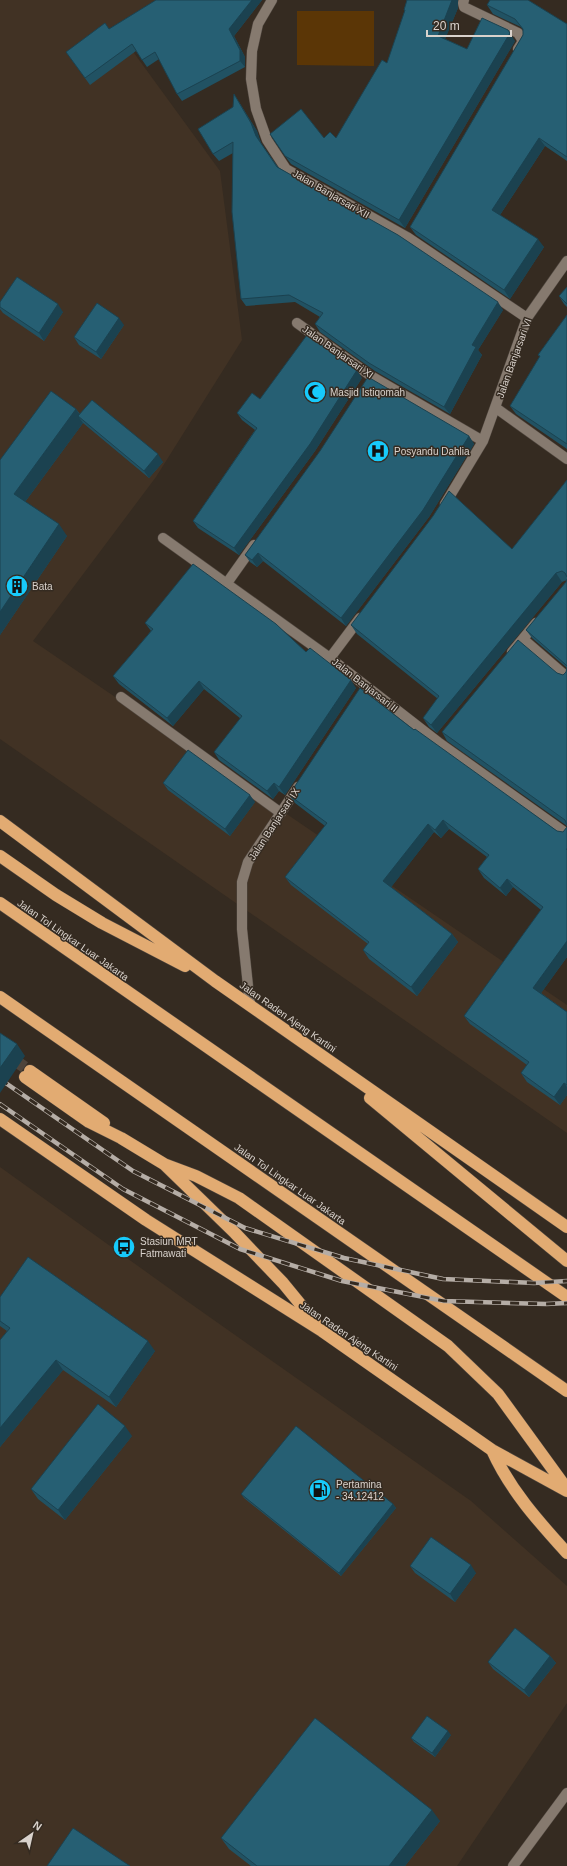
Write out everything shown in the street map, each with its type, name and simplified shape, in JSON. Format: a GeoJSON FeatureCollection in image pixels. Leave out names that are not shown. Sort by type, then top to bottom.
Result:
{"type":"FeatureCollection","features":[{"type":"Feature","properties":{"kind":"highway","name":"Jalan Raden Ajeng Kartini"},"geometry":{"type":"LineString","coordinates":[[0,822],[215,980],[567,1227]]}},
{"type":"Feature","properties":{"kind":"highway"},"geometry":{"type":"LineString","coordinates":[[0,856],[56,895],[102,923],[215,980]]}},
{"type":"Feature","properties":{"kind":"highway","name":"Jalan Tol Lingkar Luar Jakarta"},"geometry":{"type":"LineString","coordinates":[[0,903],[567,1297]]}},
{"type":"Feature","properties":{"kind":"highway","name":"Jalan Tol Lingkar Luar Jakarta"},"geometry":{"type":"LineString","coordinates":[[0,997],[567,1391]]}},
{"type":"Feature","properties":{"kind":"highway"},"geometry":{"type":"LineString","coordinates":[[303,1042],[567,1261]]}},
{"type":"Feature","properties":{"kind":"highway"},"geometry":{"type":"LineString","coordinates":[[27,1074],[94,1115],[122,1138],[164,1164],[196,1176],[239,1198],[448,1346],[498,1394],[567,1490]]}},
{"type":"Feature","properties":{"kind":"highway","name":"Jalan Raden Ajeng Kartini"},"geometry":{"type":"LineString","coordinates":[[0,1119],[146,1220],[322,1331],[492,1450],[567,1490]]}},
{"type":"Feature","properties":{"kind":"highway"},"geometry":{"type":"LineString","coordinates":[[164,1164],[235,1233],[283,1284],[322,1331]]}},
{"type":"Feature","properties":{"kind":"highway"},"geometry":{"type":"LineString","coordinates":[[492,1450],[501,1470],[527,1508],[567,1553]]}},
{"type":"Feature","properties":{"kind":"street","name":"Jalan Banjarsari XII"},"geometry":{"type":"LineString","coordinates":[[272,0],[258,24],[252,58],[251,80],[256,109],[267,140],[286,169],[409,234],[527,318]]}},
{"type":"Feature","properties":{"kind":"street"},"geometry":{"type":"LineString","coordinates":[[464,0],[464,7],[518,33],[523,41],[515,54]]}},
{"type":"Feature","properties":{"kind":"street","name":"Jalan Banjarsari VI"},"geometry":{"type":"LineString","coordinates":[[438,515],[473,460],[483,441],[527,318],[567,261]]}},
{"type":"Feature","properties":{"kind":"street","name":"Jalan Banjarsari XI"},"geometry":{"type":"LineString","coordinates":[[297,323],[369,379],[483,441]]}},
{"type":"Feature","properties":{"kind":"street"},"geometry":{"type":"LineString","coordinates":[[496,408],[567,459]]}},
{"type":"Feature","properties":{"kind":"street","name":"Jalan Banjarsari II"},"geometry":{"type":"LineString","coordinates":[[163,538],[330,658],[363,688],[440,738],[567,834]]}},
{"type":"Feature","properties":{"kind":"street"},"geometry":{"type":"LineString","coordinates":[[227,583],[259,538]]}},
{"type":"Feature","properties":{"kind":"street"},"geometry":{"type":"LineString","coordinates":[[330,658],[368,608]]}},
{"type":"Feature","properties":{"kind":"street"},"geometry":{"type":"LineString","coordinates":[[503,663],[543,615]]}},
{"type":"Feature","properties":{"kind":"street"},"geometry":{"type":"LineString","coordinates":[[523,639],[567,676]]}},
{"type":"Feature","properties":{"kind":"street"},"geometry":{"type":"LineString","coordinates":[[121,697],[281,813]]}},
{"type":"Feature","properties":{"kind":"street","name":"Jalan Banjarsari IX"},"geometry":{"type":"LineString","coordinates":[[250,1005],[242,929],[242,882],[248,862],[302,781]]}},
{"type":"Feature","properties":{"kind":"street"},"geometry":{"type":"LineString","coordinates":[[513,1866],[567,1793]]}},
{"type":"Feature","properties":{"kind":"shaded area"},"geometry":{"type":"Polygon","coordinates":[[[0,0],[164,0],[118,31],[220,171],[242,340],[156,477],[33,641],[567,1005],[567,1133],[0,739],[0,0]]]}},
{"type":"Feature","properties":{"kind":"shaded area"},"geometry":{"type":"Polygon","coordinates":[[[297,11],[374,11],[374,66],[297,65],[297,11]]]}},
{"type":"Feature","properties":{"kind":"shaded area"},"geometry":{"type":"Polygon","coordinates":[[[0,1167],[184,1299],[471,1501],[567,1586],[567,1703],[457,1866],[0,1866],[0,1167]]]}},
{"type":"Feature","properties":{"kind":"building"},"geometry":{"type":"Polygon","coordinates":[[[156,0],[252,0],[229,29],[240,50],[240,61],[177,94],[155,52],[142,60],[132,44],[85,78],[66,52],[105,23],[109,29],[156,0]]]}},
{"type":"Feature","properties":{"kind":"building"},"geometry":{"type":"Polygon","coordinates":[[[407,0],[452,0],[438,36],[467,49],[482,18],[508,30],[510,33],[399,220],[285,156],[270,134],[301,109],[324,138],[330,132],[336,138],[382,60],[387,63],[407,0]]]}},
{"type":"Feature","properties":{"kind":"building"},"geometry":{"type":"Polygon","coordinates":[[[490,0],[528,0],[567,24],[567,157],[539,138],[492,210],[538,239],[504,290],[410,227],[523,35],[523,29],[515,19],[487,5],[490,0]]]}},
{"type":"Feature","properties":{"kind":"building"},"geometry":{"type":"Polygon","coordinates":[[[234,94],[251,123],[256,136],[277,167],[398,235],[498,302],[472,345],[476,347],[444,407],[369,363],[315,324],[323,313],[289,295],[241,299],[232,212],[233,142],[213,154],[198,129],[233,107],[234,94]]]}},
{"type":"Feature","properties":{"kind":"building"},"geometry":{"type":"Polygon","coordinates":[[[17,277],[58,304],[39,333],[0,307],[0,302],[17,277]]]}},
{"type":"Feature","properties":{"kind":"building"},"geometry":{"type":"Polygon","coordinates":[[[567,287],[567,304],[559,296],[567,287]]]}},
{"type":"Feature","properties":{"kind":"building"},"geometry":{"type":"Polygon","coordinates":[[[97,303],[119,318],[96,352],[74,337],[97,303]]]}},
{"type":"Feature","properties":{"kind":"building"},"geometry":{"type":"Polygon","coordinates":[[[567,315],[567,444],[510,406],[540,356],[538,355],[567,315]]]}},
{"type":"Feature","properties":{"kind":"building"},"geometry":{"type":"Polygon","coordinates":[[[307,335],[357,370],[310,444],[234,548],[193,521],[257,428],[237,413],[252,393],[260,399],[307,335]]]}},
{"type":"Feature","properties":{"kind":"building"},"geometry":{"type":"Polygon","coordinates":[[[368,377],[469,436],[423,510],[341,618],[258,553],[252,560],[245,555],[320,451],[368,377]]]}},
{"type":"Feature","properties":{"kind":"building"},"geometry":{"type":"Polygon","coordinates":[[[51,391],[76,409],[14,494],[59,524],[0,612],[0,460],[51,391]]]}},
{"type":"Feature","properties":{"kind":"building"},"geometry":{"type":"Polygon","coordinates":[[[92,400],[158,454],[144,471],[78,416],[92,400]]]}},
{"type":"Feature","properties":{"kind":"building"},"geometry":{"type":"Polygon","coordinates":[[[567,480],[567,577],[562,571],[556,573],[431,725],[423,718],[439,696],[351,625],[433,516],[449,491],[512,549],[567,480]]]}},
{"type":"Feature","properties":{"kind":"building"},"geometry":{"type":"Polygon","coordinates":[[[193,564],[276,624],[306,652],[310,648],[351,680],[279,787],[274,783],[267,791],[214,752],[242,716],[199,681],[167,718],[113,676],[153,629],[145,623],[193,564]]]}},
{"type":"Feature","properties":{"kind":"building"},"geometry":{"type":"Polygon","coordinates":[[[567,579],[567,666],[526,630],[567,579]]]}},
{"type":"Feature","properties":{"kind":"building"},"geometry":{"type":"Polygon","coordinates":[[[518,640],[557,673],[563,675],[567,668],[567,825],[565,820],[442,732],[518,640]]]}},
{"type":"Feature","properties":{"kind":"building"},"geometry":{"type":"Polygon","coordinates":[[[360,688],[414,730],[415,729],[557,831],[563,832],[567,827],[567,941],[533,988],[567,1012],[567,1085],[564,1083],[554,1097],[521,1073],[529,1062],[464,1016],[543,907],[507,879],[500,888],[478,869],[489,855],[443,820],[435,830],[428,824],[383,881],[452,934],[411,987],[363,950],[369,942],[285,877],[327,823],[289,795],[360,688]]]}},
{"type":"Feature","properties":{"kind":"building"},"geometry":{"type":"Polygon","coordinates":[[[188,750],[250,795],[225,829],[163,783],[188,750]]]}},
{"type":"Feature","properties":{"kind":"building"},"geometry":{"type":"Polygon","coordinates":[[[0,1033],[17,1044],[0,1068],[0,1033]]]}},
{"type":"Feature","properties":{"kind":"building"},"geometry":{"type":"Polygon","coordinates":[[[28,1257],[148,1341],[109,1397],[56,1360],[0,1428],[0,1340],[10,1328],[0,1321],[0,1297],[28,1257]]]}},
{"type":"Feature","properties":{"kind":"building"},"geometry":{"type":"Polygon","coordinates":[[[98,1404],[125,1426],[58,1510],[31,1489],[98,1404]]]}},
{"type":"Feature","properties":{"kind":"building"},"geometry":{"type":"Polygon","coordinates":[[[296,1426],[393,1504],[339,1573],[241,1494],[296,1426]]]}},
{"type":"Feature","properties":{"kind":"building"},"geometry":{"type":"Polygon","coordinates":[[[431,1537],[471,1565],[450,1594],[410,1566],[431,1537]]]}},
{"type":"Feature","properties":{"kind":"building"},"geometry":{"type":"Polygon","coordinates":[[[515,1628],[550,1656],[524,1690],[488,1662],[515,1628]]]}},
{"type":"Feature","properties":{"kind":"building"},"geometry":{"type":"Polygon","coordinates":[[[427,1716],[448,1731],[432,1753],[411,1738],[427,1716]]]}},
{"type":"Feature","properties":{"kind":"building"},"geometry":{"type":"Polygon","coordinates":[[[315,1718],[432,1810],[389,1866],[257,1866],[221,1838],[315,1718]]]}},
{"type":"Feature","properties":{"kind":"building"},"geometry":{"type":"Polygon","coordinates":[[[73,1828],[130,1866],[47,1866],[73,1828]]]}},
{"type":"Feature","properties":{"kind":"tunnel"},"geometry":{"type":"LineString","coordinates":[[0,1050],[30,1071]]}},
{"type":"Feature","properties":{"kind":"railway"},"geometry":{"type":"LineString","coordinates":[[0,1079],[133,1171],[245,1228],[344,1258],[443,1279],[534,1283],[567,1281]]}},
{"type":"Feature","properties":{"kind":"railway"},"geometry":{"type":"LineString","coordinates":[[0,1104],[123,1189],[240,1249],[342,1281],[444,1301],[546,1304],[567,1303]]}},
{"type":"Feature","properties":{"kind":"place","name":"Masjid Istiqomah"},"geometry":{"type":"Point","coordinates":[315,392]}},
{"type":"Feature","properties":{"kind":"place","name":"Posyandu Dahlia"},"geometry":{"type":"Point","coordinates":[378,451]}},
{"type":"Feature","properties":{"kind":"place","name":"Bata"},"geometry":{"type":"Point","coordinates":[17,586]}},
{"type":"Feature","properties":{"kind":"place","name":"Stasiun MRT Fatmawati"},"geometry":{"type":"Point","coordinates":[124,1247]}},
{"type":"Feature","properties":{"kind":"place","name":"Pertamina - 34.12412"},"geometry":{"type":"Point","coordinates":[320,1490]}}]}
